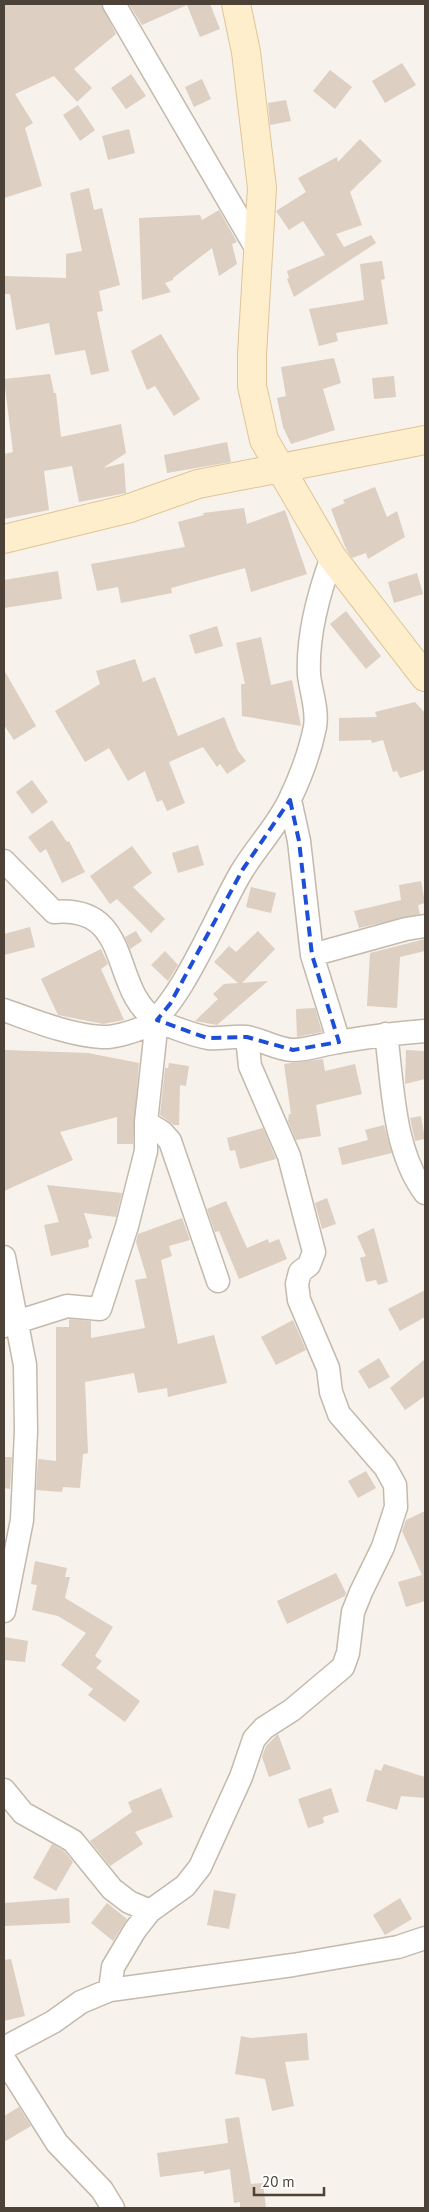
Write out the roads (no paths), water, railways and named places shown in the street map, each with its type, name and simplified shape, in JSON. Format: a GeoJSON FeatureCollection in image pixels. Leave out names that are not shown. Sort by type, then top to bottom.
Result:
{"type":"FeatureCollection","features":[{"type":"Feature","properties":{"kind":"street"},"geometry":{"type":"LineString","coordinates":[[114,4],[258,251]]}},
{"type":"Feature","properties":{"kind":"street"},"geometry":{"type":"LineString","coordinates":[[236,4],[246,52],[259,160],[262,215],[253,316],[252,386],[264,440],[332,557],[425,677]]}},
{"type":"Feature","properties":{"kind":"street"},"geometry":{"type":"LineString","coordinates":[[4,540],[127,509],[198,484],[425,440]]}},
{"type":"Feature","properties":{"kind":"street"},"geometry":{"type":"LineString","coordinates":[[4,1010],[63,1029],[103,1038],[142,1028],[157,1020],[174,996],[221,912],[242,869],[272,829],[290,800],[306,761],[316,718],[310,677],[309,647],[320,589],[332,557]]}},
{"type":"Feature","properties":{"kind":"street"},"geometry":{"type":"LineString","coordinates":[[290,800],[299,841],[312,955],[339,1042]]}},
{"type":"Feature","properties":{"kind":"street"},"geometry":{"type":"LineString","coordinates":[[4,861],[54,912],[71,911],[91,915],[105,930],[126,968],[131,990],[141,1005],[157,1020],[207,1038],[247,1037],[292,1050],[386,1034],[425,1031]]}},
{"type":"Feature","properties":{"kind":"street"},"geometry":{"type":"LineString","coordinates":[[312,955],[406,929],[425,926]]}},
{"type":"Feature","properties":{"kind":"street"},"geometry":{"type":"LineString","coordinates":[[10,1324],[67,1306],[100,1308],[128,1226],[146,1151],[146,1122],[157,1020]]}},
{"type":"Feature","properties":{"kind":"street"},"geometry":{"type":"LineString","coordinates":[[386,1034],[399,1126],[406,1156],[418,1184],[425,1193]]}},
{"type":"Feature","properties":{"kind":"street"},"geometry":{"type":"LineString","coordinates":[[110,1990],[113,1967],[123,1948],[150,1911],[185,1886],[200,1867],[241,1777],[254,1739],[264,1728],[292,1710],[342,1667],[348,1652],[353,1612],[384,1547],[396,1507],[395,1485],[385,1467],[339,1414],[331,1392],[328,1368],[299,1300],[297,1284],[300,1272],[309,1265],[314,1252],[289,1156],[250,1066],[247,1037]]}},
{"type":"Feature","properties":{"kind":"street"},"geometry":{"type":"LineString","coordinates":[[146,1122],[162,1132],[170,1141],[218,1281]]}},
{"type":"Feature","properties":{"kind":"street"},"geometry":{"type":"LineString","coordinates":[[4,1257],[11,1286],[10,1324],[25,1365],[22,1520],[4,1611]]}},
{"type":"Feature","properties":{"kind":"street"},"geometry":{"type":"LineString","coordinates":[[4,1790],[23,1813],[73,1841],[112,1889],[129,1902],[150,1911]]}},
{"type":"Feature","properties":{"kind":"street"},"geometry":{"type":"LineString","coordinates":[[4,2048],[46,2026],[81,2002],[110,1990],[292,1965],[398,1947],[425,1938]]}},
{"type":"Feature","properties":{"kind":"street"},"geometry":{"type":"LineString","coordinates":[[4,2059],[58,2143],[102,2190],[113,2208]]}}]}
